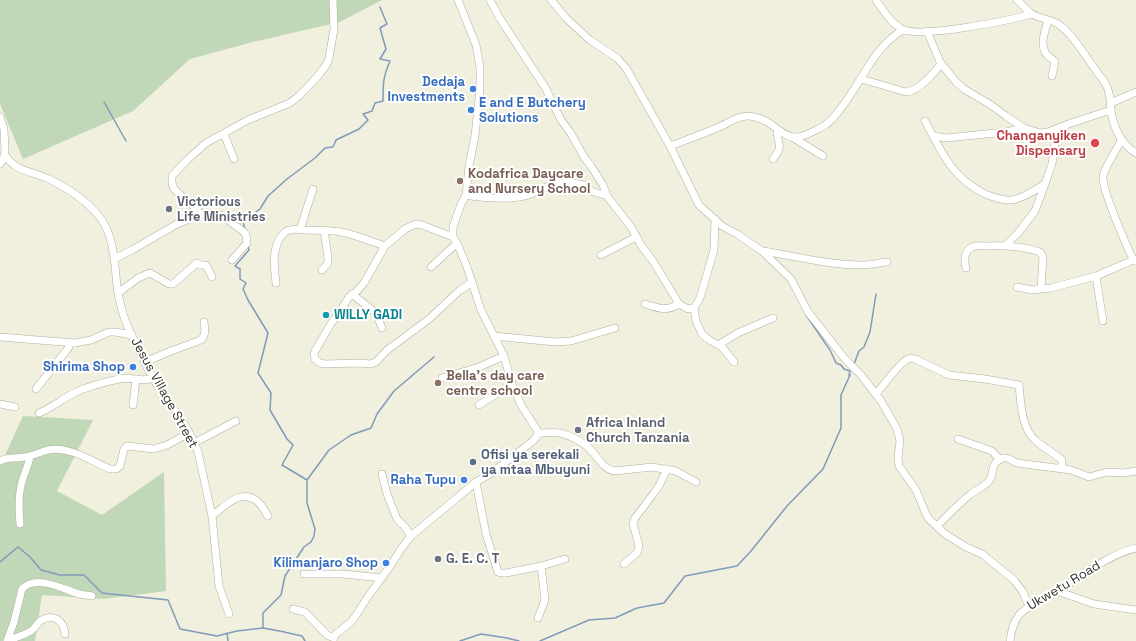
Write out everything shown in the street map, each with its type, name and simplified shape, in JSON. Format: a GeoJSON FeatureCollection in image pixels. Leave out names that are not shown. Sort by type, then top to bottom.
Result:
{"type":"FeatureCollection","features":[{"type":"Feature","properties":{"kind":"street"},"geometry":{"type":"LineString","coordinates":[[202,214],[174,189],[172,176],[206,143],[248,120],[290,103],[299,96],[317,77],[327,64],[329,58],[334,29],[333,0]]}},
{"type":"Feature","properties":{"kind":"street"},"geometry":{"type":"LineString","coordinates":[[458,0],[476,45],[480,66],[478,118],[469,166],[466,195],[461,204],[453,227],[455,240],[472,282],[481,310],[504,356],[512,384],[538,433]]}},
{"type":"Feature","properties":{"kind":"street"},"geometry":{"type":"LineString","coordinates":[[490,0],[499,17],[546,89],[561,120],[603,185],[607,196],[653,261],[679,304],[688,309],[694,308]]}},
{"type":"Feature","properties":{"kind":"street"},"geometry":{"type":"LineString","coordinates":[[552,0],[566,18],[580,31],[590,40],[617,58],[626,68],[670,146],[699,205],[722,226],[737,234],[762,252],[791,279],[808,312],[876,394],[897,429],[900,442],[898,457],[899,466],[916,490],[929,519],[945,534],[982,554],[1014,580],[1023,592],[1029,606]]}},
{"type":"Feature","properties":{"kind":"street"},"geometry":{"type":"LineString","coordinates":[[876,0],[897,26],[908,32],[915,33],[942,31],[1010,20],[1032,14]]}},
{"type":"Feature","properties":{"kind":"street"},"geometry":{"type":"LineString","coordinates":[[1017,0],[1032,14],[1059,24],[1068,32],[1104,81],[1109,91],[1116,129],[1122,140],[1131,150],[1136,152]]}},
{"type":"Feature","properties":{"kind":"street"},"geometry":{"type":"LineString","coordinates":[[1048,20],[1043,43],[1047,55],[1055,62],[1052,76]]}},
{"type":"Feature","properties":{"kind":"street"},"geometry":{"type":"LineString","coordinates":[[792,137],[801,137],[829,123],[846,102],[880,50],[889,40],[903,30]]}},
{"type":"Feature","properties":{"kind":"street"},"geometry":{"type":"LineString","coordinates":[[927,32],[941,64],[956,82],[964,89],[992,105],[1024,128],[1040,132],[1048,132],[1111,106],[1136,92]]}},
{"type":"Feature","properties":{"kind":"street"},"geometry":{"type":"LineString","coordinates":[[861,79],[906,92],[920,86],[941,64]]}},
{"type":"Feature","properties":{"kind":"street"},"geometry":{"type":"LineString","coordinates":[[670,146],[720,127],[741,117],[748,116],[766,121],[779,131],[792,137],[823,156]]}},
{"type":"Feature","properties":{"kind":"street"},"geometry":{"type":"LineString","coordinates":[[0,117],[4,129],[5,155],[0,164]]}},
{"type":"Feature","properties":{"kind":"street"},"geometry":{"type":"LineString","coordinates":[[925,121],[942,153],[959,176],[972,186],[991,197],[1010,200],[1025,195],[1046,184]]}},
{"type":"Feature","properties":{"kind":"street"},"geometry":{"type":"LineString","coordinates":[[934,136],[946,138],[1006,132],[1024,128]]}},
{"type":"Feature","properties":{"kind":"street"},"geometry":{"type":"LineString","coordinates":[[1006,245],[1018,233],[1035,211],[1046,184],[1054,154],[1057,129]]}},
{"type":"Feature","properties":{"kind":"street"},"geometry":{"type":"LineString","coordinates":[[773,159],[780,149],[777,133],[779,131]]}},
{"type":"Feature","properties":{"kind":"street"},"geometry":{"type":"LineString","coordinates":[[224,134],[234,159]]}},
{"type":"Feature","properties":{"kind":"street"},"geometry":{"type":"LineString","coordinates":[[1018,287],[1032,290],[1051,288],[1096,276],[1135,260],[1111,206],[1104,186],[1103,177],[1122,140]]}},
{"type":"Feature","properties":{"kind":"street","name":"Jesus Village Street"},"geometry":{"type":"LineString","coordinates":[[5,155],[11,163],[18,167],[47,178],[81,198],[97,214],[108,232],[114,259],[118,293],[126,322],[153,378],[189,433],[198,452],[212,516],[219,586],[229,614]]}},
{"type":"Feature","properties":{"kind":"street"},"geometry":{"type":"LineString","coordinates":[[466,195],[476,197],[518,198],[527,196],[552,184],[566,180],[584,185],[591,191],[607,196]]}},
{"type":"Feature","properties":{"kind":"street"},"geometry":{"type":"LineString","coordinates":[[300,230],[313,189]]}},
{"type":"Feature","properties":{"kind":"street"},"geometry":{"type":"LineString","coordinates":[[114,259],[178,224],[202,214],[221,215],[246,235],[247,243],[232,260]]}},
{"type":"Feature","properties":{"kind":"street"},"geometry":{"type":"LineString","coordinates":[[714,219],[714,250],[700,298],[694,308],[696,321],[702,334],[709,340],[722,347],[734,362]]}},
{"type":"Feature","properties":{"kind":"street"},"geometry":{"type":"LineString","coordinates":[[455,240],[422,225],[416,224],[405,229],[385,246],[361,288],[348,298],[315,351],[315,359],[320,363],[371,364],[376,362],[386,351],[428,319],[459,291],[472,282]]}},
{"type":"Feature","properties":{"kind":"street"},"geometry":{"type":"LineString","coordinates":[[322,270],[328,262],[324,230]]}},
{"type":"Feature","properties":{"kind":"street"},"geometry":{"type":"LineString","coordinates":[[276,283],[274,260],[276,246],[286,231],[324,230],[341,232],[385,246]]}},
{"type":"Feature","properties":{"kind":"street"},"geometry":{"type":"LineString","coordinates":[[600,255],[636,237]]}},
{"type":"Feature","properties":{"kind":"street"},"geometry":{"type":"LineString","coordinates":[[431,267],[455,240]]}},
{"type":"Feature","properties":{"kind":"street"},"geometry":{"type":"LineString","coordinates":[[966,268],[964,262],[965,256],[972,247],[1006,245],[1034,250],[1040,252],[1043,257],[1041,289]]}},
{"type":"Feature","properties":{"kind":"street"},"geometry":{"type":"LineString","coordinates":[[762,252],[849,264],[863,265],[886,262]]}},
{"type":"Feature","properties":{"kind":"street"},"geometry":{"type":"LineString","coordinates":[[118,293],[138,278],[150,273],[169,284],[173,284],[197,263],[206,265],[212,277]]}},
{"type":"Feature","properties":{"kind":"street"},"geometry":{"type":"LineString","coordinates":[[1096,276],[1104,320]]}},
{"type":"Feature","properties":{"kind":"street"},"geometry":{"type":"LineString","coordinates":[[352,294],[376,313],[382,328]]}},
{"type":"Feature","properties":{"kind":"street"},"geometry":{"type":"LineString","coordinates":[[645,304],[663,309],[673,308],[679,304]]}},
{"type":"Feature","properties":{"kind":"street"},"geometry":{"type":"LineString","coordinates":[[718,344],[738,333],[773,318]]}},
{"type":"Feature","properties":{"kind":"street"},"geometry":{"type":"LineString","coordinates":[[145,362],[201,340],[205,332],[204,322]]}},
{"type":"Feature","properties":{"kind":"street"},"geometry":{"type":"LineString","coordinates":[[494,336],[565,342],[615,328]]}},
{"type":"Feature","properties":{"kind":"street"},"geometry":{"type":"LineString","coordinates":[[0,337],[75,343],[91,340],[109,332],[132,335]]}},
{"type":"Feature","properties":{"kind":"street"},"geometry":{"type":"LineString","coordinates":[[36,389],[69,347],[68,342]]}},
{"type":"Feature","properties":{"kind":"street"},"geometry":{"type":"LineString","coordinates":[[442,378],[479,367],[504,356]]}},
{"type":"Feature","properties":{"kind":"street"},"geometry":{"type":"LineString","coordinates":[[876,394],[901,365],[910,358],[949,375],[985,378],[1017,384],[1019,386],[1019,394],[1029,433],[1036,441],[1062,460],[1062,465],[1059,468]]}},
{"type":"Feature","properties":{"kind":"street"},"geometry":{"type":"LineString","coordinates":[[39,413],[47,410],[76,392],[89,387],[122,378],[147,381],[153,378]]}},
{"type":"Feature","properties":{"kind":"street"},"geometry":{"type":"LineString","coordinates":[[133,405],[136,380]]}},
{"type":"Feature","properties":{"kind":"street"},"geometry":{"type":"LineString","coordinates":[[478,405],[512,384]]}},
{"type":"Feature","properties":{"kind":"street"},"geometry":{"type":"LineString","coordinates":[[0,404],[15,407]]}},
{"type":"Feature","properties":{"kind":"street"},"geometry":{"type":"LineString","coordinates":[[194,443],[236,421]]}},
{"type":"Feature","properties":{"kind":"street"},"geometry":{"type":"LineString","coordinates":[[0,461],[10,458],[30,456],[49,450],[68,451],[114,470],[120,466],[124,449],[127,446],[154,449],[167,445],[189,433]]}},
{"type":"Feature","properties":{"kind":"street"},"geometry":{"type":"LineString","coordinates":[[538,433],[560,433],[575,439],[589,448],[605,467],[610,470],[615,471],[652,467],[667,469],[681,473],[696,482]]}},
{"type":"Feature","properties":{"kind":"street"},"geometry":{"type":"LineString","coordinates":[[293,609],[305,612],[327,635],[334,638],[357,614],[411,536],[476,482],[490,474],[533,441],[537,437],[538,433]]}},
{"type":"Feature","properties":{"kind":"street"},"geometry":{"type":"LineString","coordinates":[[958,439],[992,451],[1000,460]]}},
{"type":"Feature","properties":{"kind":"street"},"geometry":{"type":"LineString","coordinates":[[20,524],[19,508],[21,487],[28,468],[30,456]]}},
{"type":"Feature","properties":{"kind":"street"},"geometry":{"type":"LineString","coordinates":[[937,526],[971,494],[988,481],[991,476],[992,468],[997,462],[1004,458],[1017,463],[1071,470],[1089,477],[1107,472],[1124,473],[1136,471]]}},
{"type":"Feature","properties":{"kind":"street"},"geometry":{"type":"LineString","coordinates":[[624,564],[637,553],[639,546],[633,523],[635,518],[660,486],[667,469]]}},
{"type":"Feature","properties":{"kind":"street"},"geometry":{"type":"LineString","coordinates":[[382,474],[387,494],[397,519],[411,536]]}},
{"type":"Feature","properties":{"kind":"street"},"geometry":{"type":"LineString","coordinates":[[476,482],[486,534],[498,572],[506,573],[565,560]]}},
{"type":"Feature","properties":{"kind":"street"},"geometry":{"type":"LineString","coordinates":[[212,516],[229,502],[244,497],[252,498],[258,501],[268,516]]}},
{"type":"Feature","properties":{"kind":"street","name":"Ukwetu Road"},"geometry":{"type":"LineString","coordinates":[[1010,641],[1014,623],[1019,615],[1029,606],[1057,591],[1095,567],[1122,553],[1136,548]]}},
{"type":"Feature","properties":{"kind":"street"},"geometry":{"type":"LineString","coordinates":[[538,618],[545,600],[541,566]]}},
{"type":"Feature","properties":{"kind":"street"},"geometry":{"type":"LineString","coordinates":[[304,574],[343,574],[382,578]]}},
{"type":"Feature","properties":{"kind":"street"},"geometry":{"type":"LineString","coordinates":[[7,640],[14,622],[22,589],[31,583],[56,585],[80,594],[92,596]]}},
{"type":"Feature","properties":{"kind":"street"},"geometry":{"type":"LineString","coordinates":[[1057,591],[1094,604],[1136,610]]}},
{"type":"Feature","properties":{"kind":"street"},"geometry":{"type":"LineString","coordinates":[[7,640],[27,634],[40,622],[50,618],[61,621],[65,634]]}},
{"type":"Feature","properties":{"kind":"green space"},"geometry":{"type":"Polygon","coordinates":[[[0,0],[382,0],[340,22],[253,42],[190,59],[133,111],[23,159],[0,104],[0,0]]]}},
{"type":"Feature","properties":{"kind":"green space"},"geometry":{"type":"Polygon","coordinates":[[[23,416],[93,420],[57,491],[102,515],[164,472],[166,591],[103,599],[42,595],[35,641],[0,641],[0,466],[23,416]]]}},
{"type":"Feature","properties":{"kind":"waterway"},"geometry":{"type":"LineString","coordinates":[[245,229],[243,222],[260,209],[268,196],[287,179],[315,158],[325,148],[333,147],[336,140],[359,129],[368,120],[363,114],[372,111],[375,103],[383,101],[384,81],[390,61],[380,59],[386,49],[380,28],[387,24],[380,7]]}},
{"type":"Feature","properties":{"kind":"waterway"},"geometry":{"type":"LineString","coordinates":[[104,102],[126,141]]}},
{"type":"Feature","properties":{"kind":"waterway"},"geometry":{"type":"LineString","coordinates":[[248,246],[249,250],[235,266],[240,269],[240,279],[246,283],[243,289],[248,300],[268,333],[258,373],[271,393],[270,410],[287,439],[293,445],[282,465],[307,480],[307,503],[315,529],[311,542],[304,547],[285,576],[281,595],[263,613],[263,628],[285,632]]}},
{"type":"Feature","properties":{"kind":"waterway"},"geometry":{"type":"LineString","coordinates":[[854,364],[859,351],[864,347],[870,332],[876,294]]}},
{"type":"Feature","properties":{"kind":"waterway"},"geometry":{"type":"LineString","coordinates":[[806,315],[830,350],[836,363],[841,365],[844,369],[850,371],[849,376]]}},
{"type":"Feature","properties":{"kind":"waterway"},"geometry":{"type":"LineString","coordinates":[[307,480],[329,450],[351,435],[371,428],[377,414],[394,391],[434,357]]}},
{"type":"Feature","properties":{"kind":"waterway"},"geometry":{"type":"LineString","coordinates":[[540,641],[589,620],[615,618],[637,608],[664,603],[685,576],[737,566],[787,506],[823,469],[841,428],[841,395],[850,375]]}},
{"type":"Feature","properties":{"kind":"waterway"},"geometry":{"type":"LineString","coordinates":[[0,562],[18,547],[30,557],[41,570],[60,575],[84,575],[102,593],[168,600],[180,629],[217,636],[237,631],[263,628]]}},
{"type":"Feature","properties":{"kind":"waterway"},"geometry":{"type":"LineString","coordinates":[[284,632],[302,636],[305,641]]}},
{"type":"Feature","properties":{"kind":"waterway"},"geometry":{"type":"LineString","coordinates":[[227,633],[228,641]]}},
{"type":"Feature","properties":{"kind":"waterway"},"geometry":{"type":"LineString","coordinates":[[460,641],[481,634],[519,641]]}},
{"type":"Feature","properties":{"kind":"place","name":"Dedaja Investments"},"geometry":{"type":"Point","coordinates":[473,89]}},
{"type":"Feature","properties":{"kind":"place","name":"E and E Butchery Solutions"},"geometry":{"type":"Point","coordinates":[471,110]}},
{"type":"Feature","properties":{"kind":"place","name":"Changanyiken Dispensary"},"geometry":{"type":"Point","coordinates":[1095,143]}},
{"type":"Feature","properties":{"kind":"place","name":"Kodafrica Daycare and Nursery School"},"geometry":{"type":"Point","coordinates":[460,181]}},
{"type":"Feature","properties":{"kind":"place","name":"Victorious Life Ministries"},"geometry":{"type":"Point","coordinates":[169,209]}},
{"type":"Feature","properties":{"kind":"place","name":"WILLY GADI"},"geometry":{"type":"Point","coordinates":[326,315]}},
{"type":"Feature","properties":{"kind":"place","name":"Shirima Shop"},"geometry":{"type":"Point","coordinates":[133,367]}},
{"type":"Feature","properties":{"kind":"place","name":"Bella's day care centre school"},"geometry":{"type":"Point","coordinates":[438,383]}},
{"type":"Feature","properties":{"kind":"place","name":"Africa Inland Church Tanzania"},"geometry":{"type":"Point","coordinates":[578,430]}},
{"type":"Feature","properties":{"kind":"place","name":"Ofisi ya serekali ya mtaa Mbuyuni"},"geometry":{"type":"Point","coordinates":[473,462]}},
{"type":"Feature","properties":{"kind":"place","name":"Raha Tupu"},"geometry":{"type":"Point","coordinates":[464,480]}},
{"type":"Feature","properties":{"kind":"place","name":"G. E. C. T"},"geometry":{"type":"Point","coordinates":[438,559]}},
{"type":"Feature","properties":{"kind":"place","name":"Kilimanjaro Shop"},"geometry":{"type":"Point","coordinates":[386,563]}}]}
